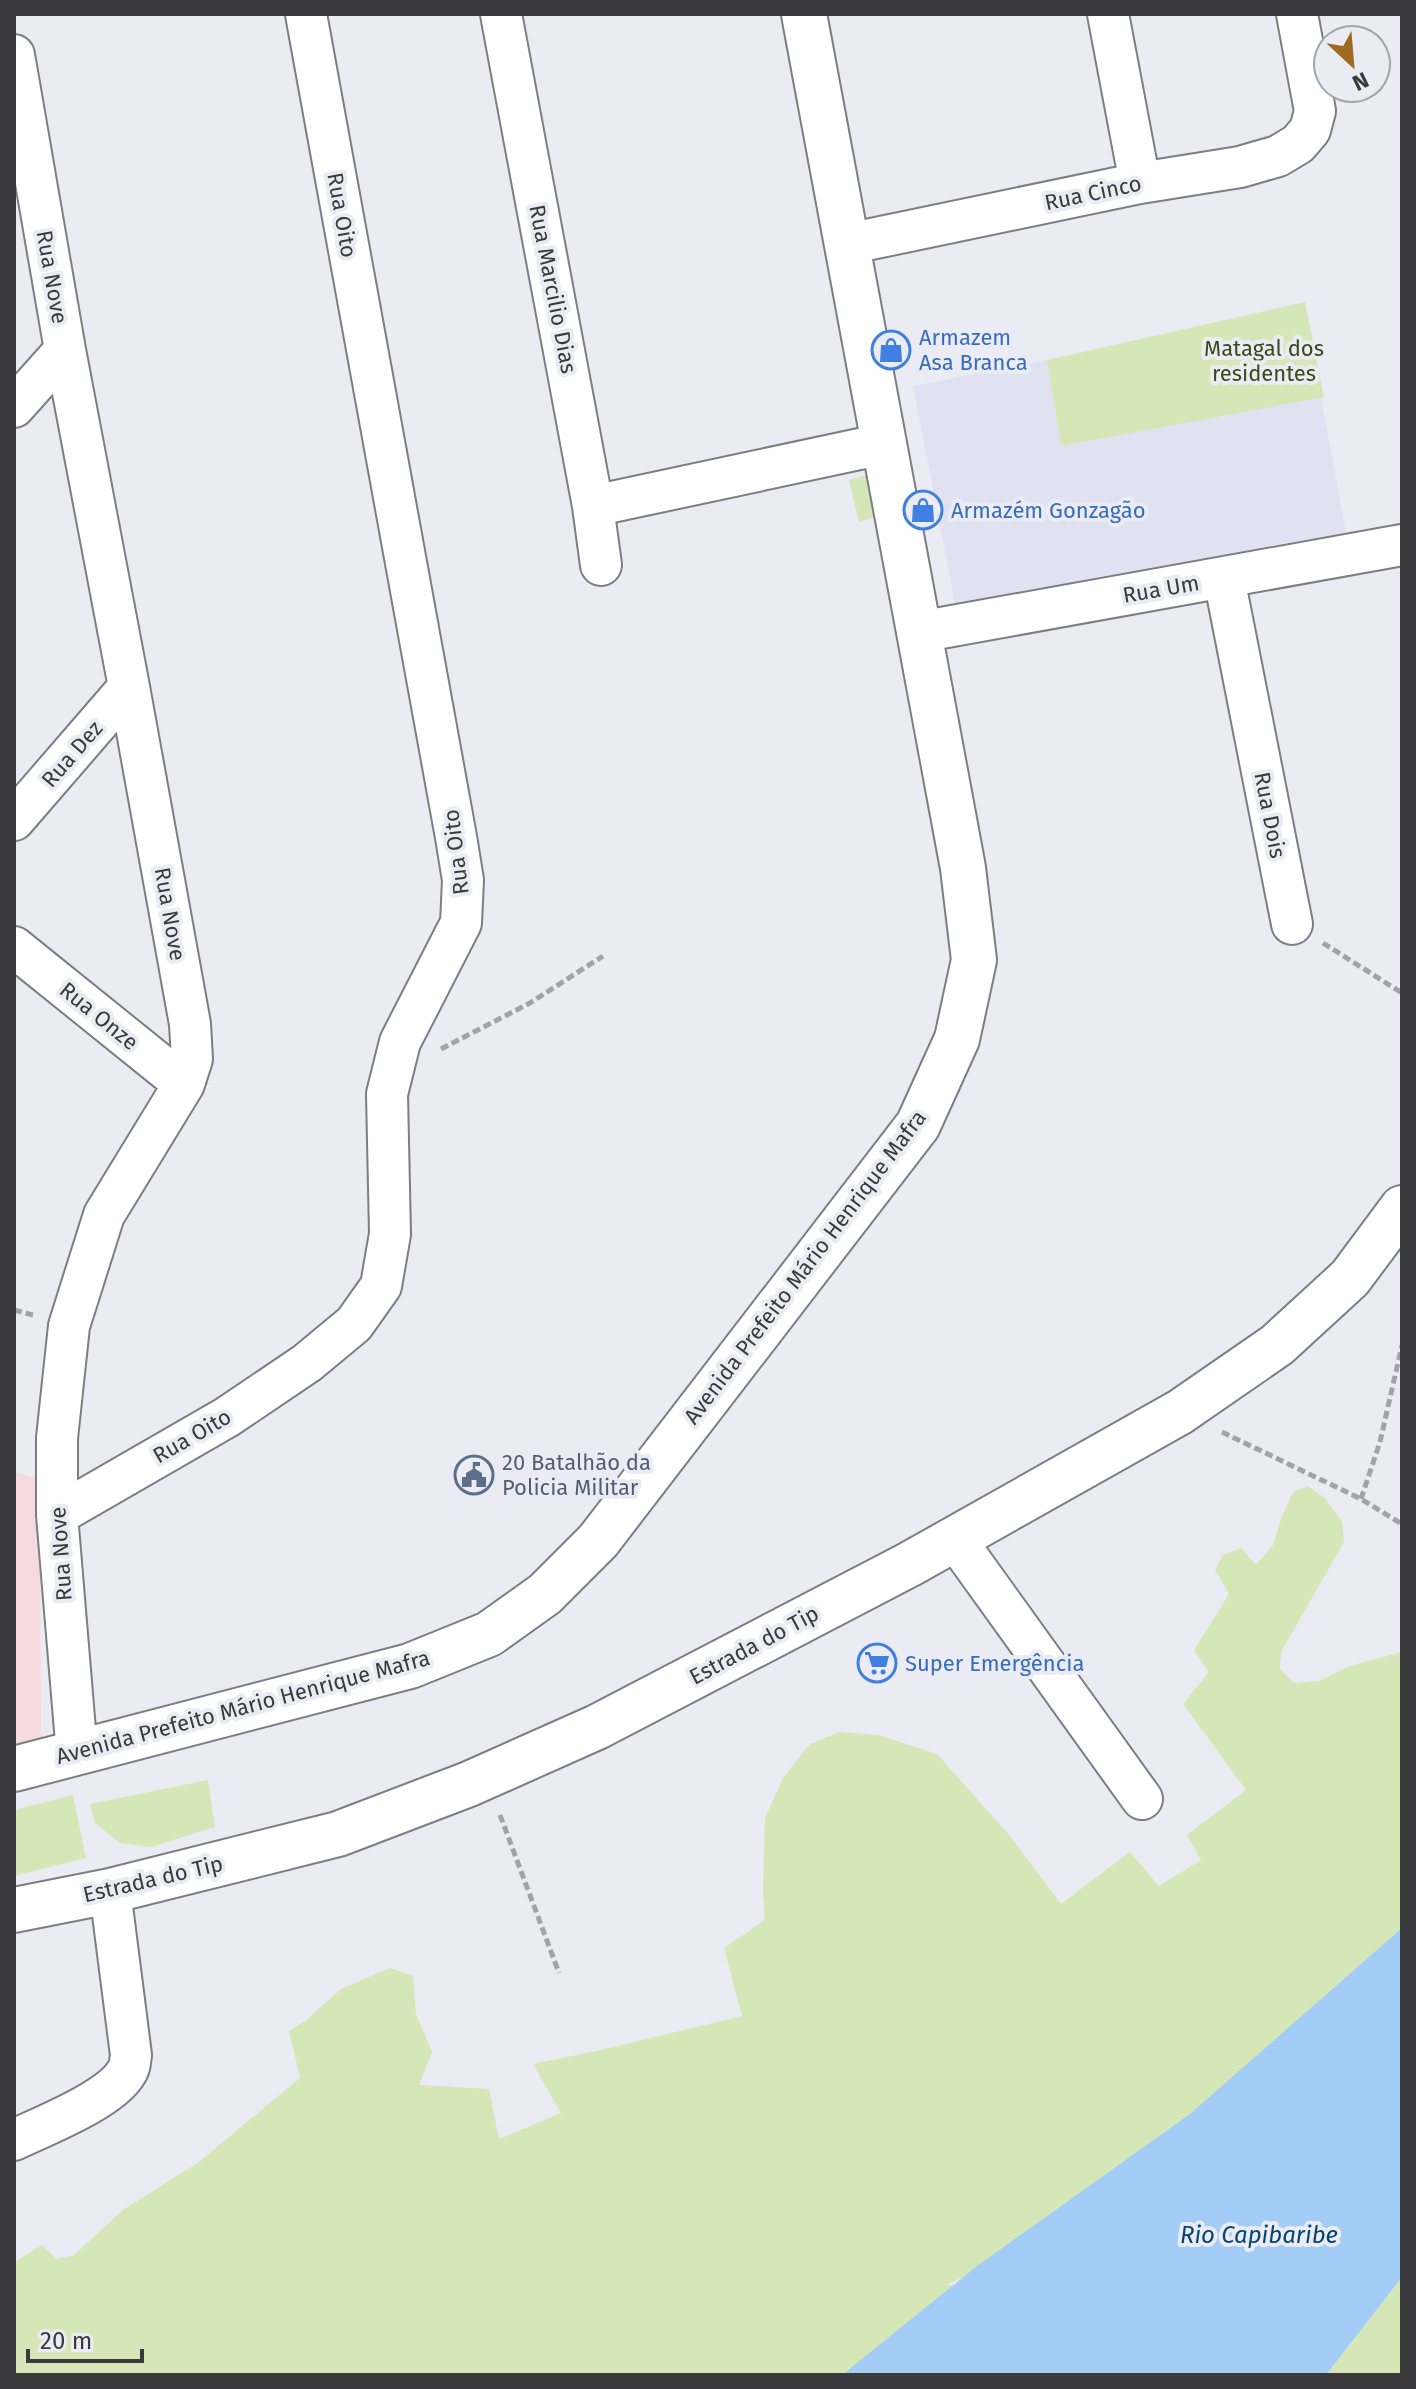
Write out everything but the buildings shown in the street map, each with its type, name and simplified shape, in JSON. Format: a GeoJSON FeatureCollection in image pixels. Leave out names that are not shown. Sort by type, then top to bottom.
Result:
{"type":"FeatureCollection","features":[{"type":"Feature","properties":{"kind":"street","name":"Rua Oito"},"geometry":{"type":"LineString","coordinates":[[57,1515],[227,1417],[307,1363],[354,1324],[381,1286],[390,1234],[387,1094],[391,1075],[400,1042],[461,923],[463,880],[306,14]]}},
{"type":"Feature","properties":{"kind":"street","name":"Rua Marcilio Dias"},"geometry":{"type":"LineString","coordinates":[[501,14],[593,506],[601,565]]}},
{"type":"Feature","properties":{"kind":"street","name":"Avenida Prefeito Mário Henrique Mafra"},"geometry":{"type":"LineString","coordinates":[[14,1769],[410,1666],[489,1634],[545,1594],[598,1541],[918,1125],[957,1039],[974,960],[963,868],[804,14]]}},
{"type":"Feature","properties":{"kind":"street"},"geometry":{"type":"LineString","coordinates":[[1108,14],[1140,183]]}},
{"type":"Feature","properties":{"kind":"street","name":"Rua Cinco"},"geometry":{"type":"LineString","coordinates":[[847,244],[1140,183],[1240,167],[1278,156],[1298,144],[1310,130],[1315,111],[1297,14]]}},
{"type":"Feature","properties":{"kind":"street","name":"Rua Nove"},"geometry":{"type":"LineString","coordinates":[[14,55],[30,240],[65,350],[190,1024],[192,1059],[184,1084],[104,1215],[69,1326],[57,1438],[57,1515],[77,1754]]}},
{"type":"Feature","properties":{"kind":"street"},"geometry":{"type":"LineString","coordinates":[[14,407],[65,350]]}},
{"type":"Feature","properties":{"kind":"street"},"geometry":{"type":"LineString","coordinates":[[593,506],[883,444]]}},
{"type":"Feature","properties":{"kind":"street","name":"Rua Um"},"geometry":{"type":"LineString","coordinates":[[919,632],[1402,545]]}},
{"type":"Feature","properties":{"kind":"street","name":"Rua Dois"},"geometry":{"type":"LineString","coordinates":[[1224,578],[1292,924]]}},
{"type":"Feature","properties":{"kind":"street","name":"Rua Dez"},"geometry":{"type":"LineString","coordinates":[[14,820],[129,687]]}},
{"type":"Feature","properties":{"kind":"street","name":"Rua Onze"},"geometry":{"type":"LineString","coordinates":[[14,947],[184,1084]]}},
{"type":"Feature","properties":{"kind":"street","name":"Estrada do Tip"},"geometry":{"type":"LineString","coordinates":[[14,1910],[110,1891],[338,1834],[487,1776],[597,1727],[955,1539],[1180,1412],[1277,1345],[1350,1278],[1402,1208]]}},
{"type":"Feature","properties":{"kind":"street"},"geometry":{"type":"LineString","coordinates":[[955,1539],[1142,1799]]}},
{"type":"Feature","properties":{"kind":"street"},"geometry":{"type":"LineString","coordinates":[[14,2140],[100,2097],[119,2083],[129,2070],[131,2055],[110,1891]]}},
{"type":"Feature","properties":{"kind":"path"},"geometry":{"type":"LineString","coordinates":[[1292,924],[1402,993]]}},
{"type":"Feature","properties":{"kind":"path"},"geometry":{"type":"LineString","coordinates":[[391,1075],[530,1003],[603,956]]}},
{"type":"Feature","properties":{"kind":"path"},"geometry":{"type":"LineString","coordinates":[[1361,1499],[1380,1442],[1402,1345]]}},
{"type":"Feature","properties":{"kind":"path"},"geometry":{"type":"LineString","coordinates":[[1180,1412],[1361,1499],[1402,1524]]}},
{"type":"Feature","properties":{"kind":"path"},"geometry":{"type":"LineString","coordinates":[[487,1776],[559,1973]]}},
{"type":"Feature","properties":{"kind":"shaded area"},"geometry":{"type":"Polygon","coordinates":[[[1047,360],[1061,446],[1321,397],[1346,532],[955,603],[913,386],[1047,360]]]}},
{"type":"Feature","properties":{"kind":"shaded area"},"geometry":{"type":"Polygon","coordinates":[[[14,1472],[40,1479],[41,1741],[14,1747],[14,1472]]]}},
{"type":"Feature","properties":{"kind":"green space","name":"Matagal dos residentes"},"geometry":{"type":"Polygon","coordinates":[[[1305,302],[1324,397],[1061,446],[1047,360],[1305,302]]]}},
{"type":"Feature","properties":{"kind":"green space"},"geometry":{"type":"Polygon","coordinates":[[[874,473],[882,515],[859,522],[849,480],[874,473]]]}},
{"type":"Feature","properties":{"kind":"green space"},"geometry":{"type":"Polygon","coordinates":[[[1308,1486],[1326,1499],[1342,1522],[1344,1542],[1281,1652],[1280,1669],[1294,1683],[1319,1681],[1349,1666],[1402,1652],[1402,1945],[1021,2250],[946,2285],[967,2286],[972,2375],[14,2375],[14,2263],[42,2245],[57,2259],[74,2255],[123,2210],[199,2162],[300,2078],[289,2031],[341,1989],[390,1968],[413,1976],[416,2014],[432,2052],[419,2085],[489,2089],[499,2139],[561,2113],[533,2064],[742,2016],[724,1948],[765,1920],[765,1818],[783,1778],[810,1744],[839,1732],[879,1735],[937,1754],[1010,1836],[1061,1904],[1130,1852],[1159,1886],[1201,1860],[1187,1835],[1246,1790],[1183,1704],[1209,1672],[1194,1650],[1229,1594],[1215,1570],[1223,1555],[1241,1548],[1256,1565],[1273,1545],[1293,1492],[1308,1486]]]}},
{"type":"Feature","properties":{"kind":"green space"},"geometry":{"type":"Polygon","coordinates":[[[208,1780],[215,1827],[151,1847],[120,1843],[95,1823],[90,1804],[208,1780]]]}},
{"type":"Feature","properties":{"kind":"green space"},"geometry":{"type":"Polygon","coordinates":[[[73,1795],[86,1858],[14,1876],[14,1810],[73,1795]]]}},
{"type":"Feature","properties":{"kind":"green space"},"geometry":{"type":"Polygon","coordinates":[[[1402,2277],[1402,2375],[1326,2375],[1402,2277]]]}},
{"type":"Feature","properties":{"kind":"water","name":"Rio Capibaribe"},"geometry":{"type":"Polygon","coordinates":[[[1402,1928],[1402,2277],[1326,2375],[842,2375],[977,2266],[1190,2114],[1402,1928]]]}},
{"type":"Feature","properties":{"kind":"place","name":"Armazem Asa Branca"},"geometry":{"type":"Point","coordinates":[891,350]}},
{"type":"Feature","properties":{"kind":"place","name":"Armazém Gonzagão"},"geometry":{"type":"Point","coordinates":[923,510]}},
{"type":"Feature","properties":{"kind":"place","name":"20 Batalhão da Policia Militar"},"geometry":{"type":"Point","coordinates":[474,1475]}},
{"type":"Feature","properties":{"kind":"place","name":"Super Emergência"},"geometry":{"type":"Point","coordinates":[877,1663]}}]}
